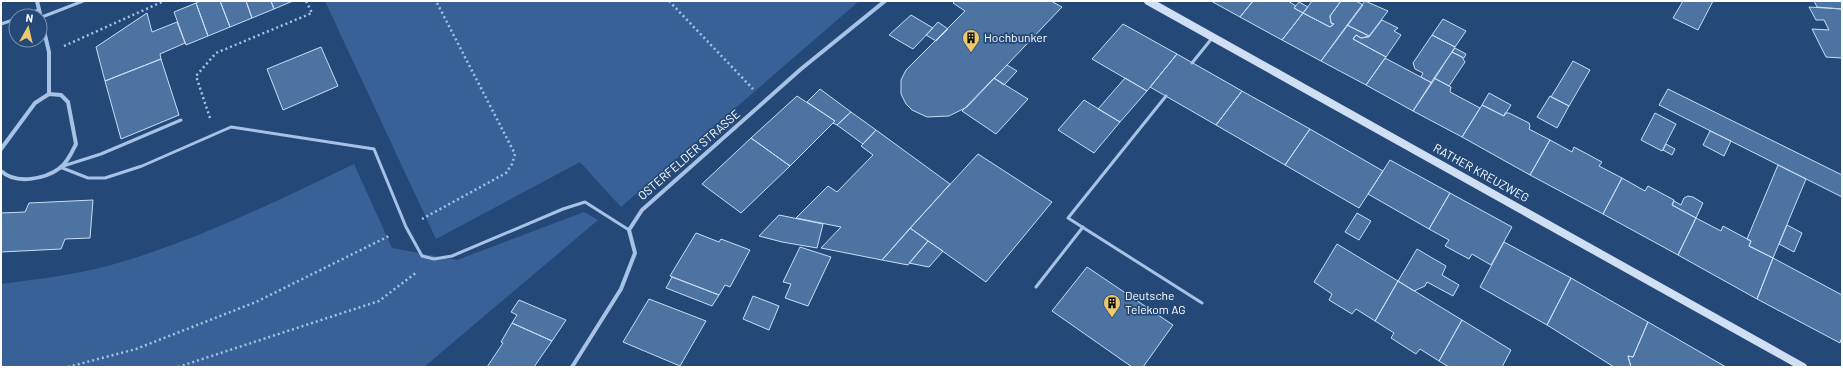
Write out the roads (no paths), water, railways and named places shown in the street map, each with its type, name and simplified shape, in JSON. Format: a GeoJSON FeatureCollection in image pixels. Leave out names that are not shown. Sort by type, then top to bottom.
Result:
{"type":"FeatureCollection","features":[{"type":"Feature","properties":{"kind":"main road","name":"RATHER KREUZWEG"},"geometry":{"type":"LineString","coordinates":[[1148,1],[1788,363],[1803,367]]}},
{"type":"Feature","properties":{"kind":"street","name":"OSTERFELDER STRASSE"},"geometry":{"type":"LineString","coordinates":[[629,230],[642,210],[721,139],[884,1]]}},
{"type":"Feature","properties":{"kind":"street"},"geometry":{"type":"LineString","coordinates":[[48,47],[49,94]]}},
{"type":"Feature","properties":{"kind":"street"},"geometry":{"type":"LineString","coordinates":[[1,149],[35,103],[49,94],[61,95],[68,102],[76,144],[72,152],[60,167],[49,174],[28,179],[9,177],[2,173]]}},
{"type":"Feature","properties":{"kind":"street"},"geometry":{"type":"LineString","coordinates":[[572,367],[621,289],[635,252],[629,230]]}},
{"type":"Feature","properties":{"kind":"lane"},"geometry":{"type":"LineString","coordinates":[[48,15],[83,1]]}},
{"type":"Feature","properties":{"kind":"lane"},"geometry":{"type":"LineString","coordinates":[[1192,63],[1213,37]]}},
{"type":"Feature","properties":{"kind":"lane"},"geometry":{"type":"LineString","coordinates":[[1166,96],[1068,218],[1202,303]]}},
{"type":"Feature","properties":{"kind":"lane"},"geometry":{"type":"LineString","coordinates":[[60,167],[100,154],[181,120]]}},
{"type":"Feature","properties":{"kind":"lane"},"geometry":{"type":"LineString","coordinates":[[60,167],[88,178],[105,178],[142,166],[231,127],[374,149],[406,227],[422,256],[434,259],[452,256],[563,209],[585,202],[629,230]]}},
{"type":"Feature","properties":{"kind":"lane"},"geometry":{"type":"LineString","coordinates":[[142,166],[146,170]]}},
{"type":"Feature","properties":{"kind":"lane"},"geometry":{"type":"LineString","coordinates":[[1036,286],[1083,227]]}},
{"type":"Feature","properties":{"kind":"place","name":"Hochbunker"},"geometry":{"type":"Point","coordinates":[971,53]}},
{"type":"Feature","properties":{"kind":"place","name":"Deutsche Telekom AG"},"geometry":{"type":"Point","coordinates":[1112,318]}}]}
